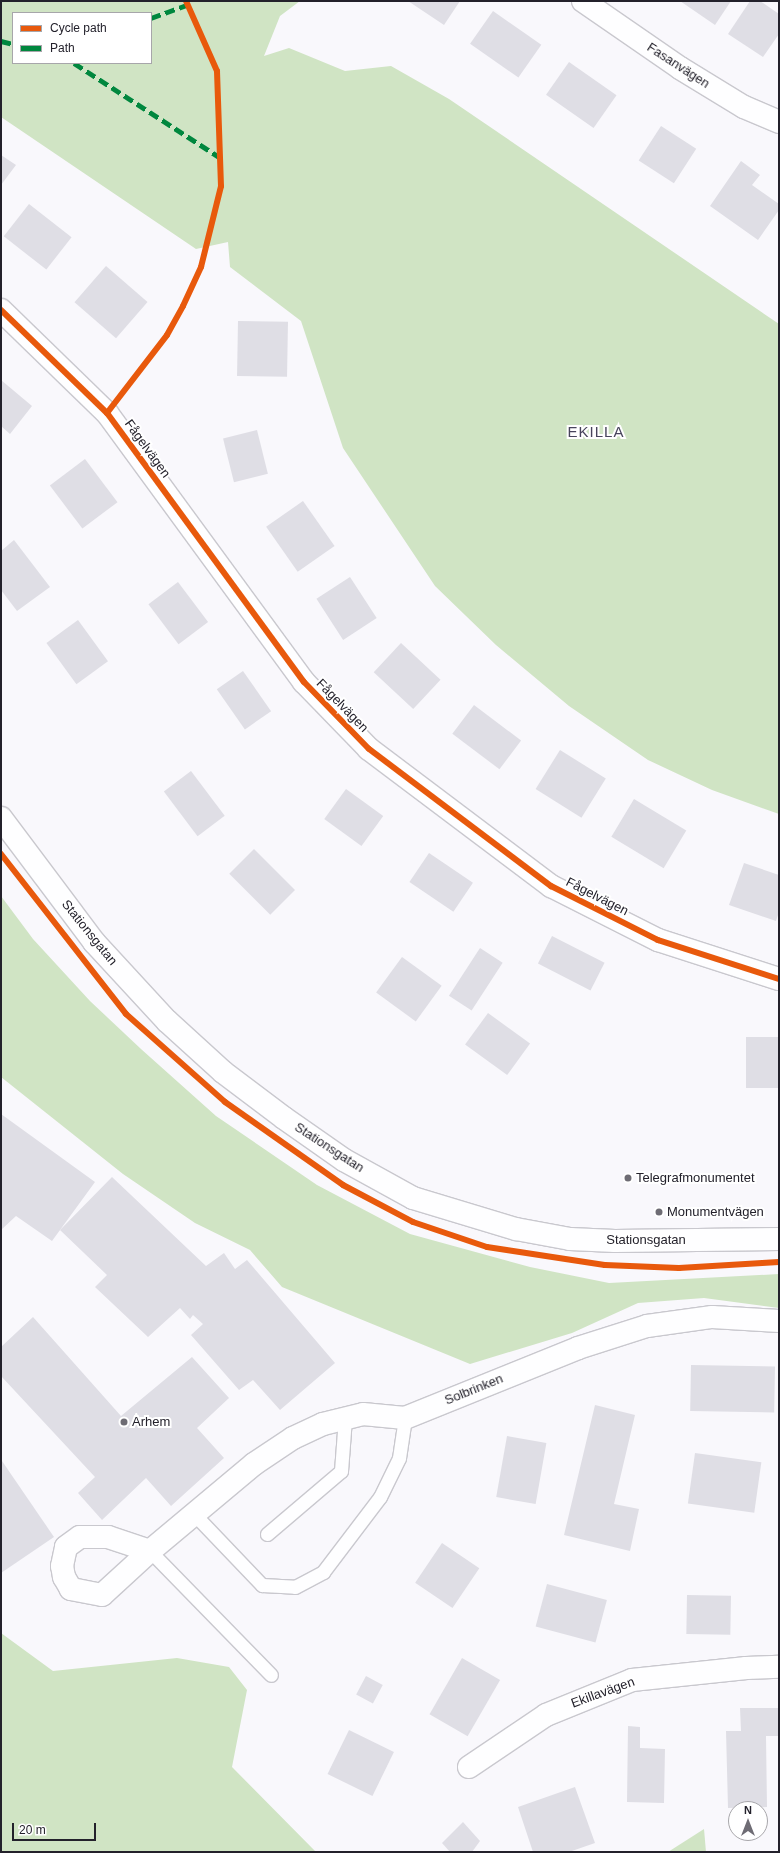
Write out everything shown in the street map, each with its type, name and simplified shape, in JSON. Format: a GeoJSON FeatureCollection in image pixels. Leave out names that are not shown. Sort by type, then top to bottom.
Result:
{"type":"FeatureCollection","features":[{"type":"Feature","properties":{"kind":"street","name":"Fasanvägen"},"geometry":{"type":"LineString","coordinates":[[583,1],[687,72],[744,107],[779,122]]}},
{"type":"Feature","properties":{"kind":"street","name":"Fågelvägen"},"geometry":{"type":"LineString","coordinates":[[1,310],[107,413],[304,682],[369,749],[551,886],[658,940],[779,979]]}},
{"type":"Feature","properties":{"kind":"street","name":"Stationsgatan"},"geometry":{"type":"LineString","coordinates":[[1,818],[94,942],[167,1021],[224,1072],[284,1118],[344,1160],[413,1198],[516,1229],[570,1239],[615,1241],[779,1238]]}},
{"type":"Feature","properties":{"kind":"street","name":"Solbrinken"},"geometry":{"type":"LineString","coordinates":[[150,1550],[195,1515],[254,1464],[292,1438],[323,1424],[363,1414],[405,1418],[578,1348],[648,1326],[712,1317],[779,1321]]}},
{"type":"Feature","properties":{"kind":"street","name":"Ekillavägen"},"geometry":{"type":"LineString","coordinates":[[469,1767],[546,1714],[632,1680],[746,1668],[779,1667]]}},
{"type":"Feature","properties":{"kind":"lane"},"geometry":{"type":"LineString","coordinates":[[267,1534],[341,1471],[345,1418]]}},
{"type":"Feature","properties":{"kind":"lane"},"geometry":{"type":"LineString","coordinates":[[195,1515],[262,1585],[295,1587],[323,1572],[380,1497],[399,1458],[405,1418]]}},
{"type":"Feature","properties":{"kind":"lane"},"geometry":{"type":"LineString","coordinates":[[150,1550],[271,1675]]}},
{"type":"Feature","properties":{"kind":"green space"},"geometry":{"type":"Polygon","coordinates":[[[1,1],[300,1],[280,16],[264,56],[289,48],[345,71],[391,66],[449,99],[779,324],[779,814],[712,790],[648,760],[569,706],[496,645],[435,586],[343,448],[301,321],[230,267],[228,242],[196,249],[1,117],[1,1]]]}},
{"type":"Feature","properties":{"kind":"green space"},"geometry":{"type":"Polygon","coordinates":[[[1,896],[33,939],[90,1001],[141,1049],[216,1116],[317,1185],[410,1234],[530,1267],[609,1283],[779,1274],[779,1308],[704,1298],[638,1303],[572,1333],[470,1364],[282,1287],[250,1250],[195,1223],[123,1174],[1,1077],[1,896]]]}},
{"type":"Feature","properties":{"kind":"green space"},"geometry":{"type":"Polygon","coordinates":[[[1,1633],[53,1671],[177,1658],[229,1667],[247,1690],[232,1767],[316,1852],[1,1852],[1,1633]]]}},
{"type":"Feature","properties":{"kind":"green space"},"geometry":{"type":"Polygon","coordinates":[[[704,1829],[706,1852],[668,1852],[704,1829]]]}},
{"type":"Feature","properties":{"kind":"building"},"geometry":{"type":"Polygon","coordinates":[[[408,1],[460,1],[444,25],[408,1]]]}},
{"type":"Feature","properties":{"kind":"building"},"geometry":{"type":"Polygon","coordinates":[[[680,1],[731,1],[715,25],[680,1]]]}},
{"type":"Feature","properties":{"kind":"building"},"geometry":{"type":"Polygon","coordinates":[[[750,1],[760,1],[779,14],[779,34],[763,57],[728,34],[750,1]]]}},
{"type":"Feature","properties":{"kind":"building"},"geometry":{"type":"Polygon","coordinates":[[[493,11],[541,45],[518,78],[470,44],[493,11]]]}},
{"type":"Feature","properties":{"kind":"building"},"geometry":{"type":"Polygon","coordinates":[[[569,62],[617,95],[594,128],[546,95],[569,62]]]}},
{"type":"Feature","properties":{"kind":"building"},"geometry":{"type":"Polygon","coordinates":[[[661,126],[696,149],[674,183],[639,160],[661,126]]]}},
{"type":"Feature","properties":{"kind":"building"},"geometry":{"type":"Polygon","coordinates":[[[1,155],[16,165],[1,185],[1,155]]]}},
{"type":"Feature","properties":{"kind":"building"},"geometry":{"type":"Polygon","coordinates":[[[741,161],[760,175],[752,185],[779,204],[779,210],[758,240],[710,206],[741,161]]]}},
{"type":"Feature","properties":{"kind":"building"},"geometry":{"type":"Polygon","coordinates":[[[29,204],[72,237],[46,270],[4,236],[29,204]]]}},
{"type":"Feature","properties":{"kind":"building"},"geometry":{"type":"Polygon","coordinates":[[[106,266],[148,302],[116,338],[75,302],[106,266]]]}},
{"type":"Feature","properties":{"kind":"building"},"geometry":{"type":"Polygon","coordinates":[[[238,321],[288,322],[287,377],[237,376],[238,321]]]}},
{"type":"Feature","properties":{"kind":"building"},"geometry":{"type":"Polygon","coordinates":[[[1,380],[32,406],[10,434],[1,426],[1,380]]]}},
{"type":"Feature","properties":{"kind":"building"},"geometry":{"type":"Polygon","coordinates":[[[257,430],[268,474],[234,482],[223,438],[257,430]]]}},
{"type":"Feature","properties":{"kind":"building"},"geometry":{"type":"Polygon","coordinates":[[[85,459],[117,502],[82,529],[50,485],[85,459]]]}},
{"type":"Feature","properties":{"kind":"building"},"geometry":{"type":"Polygon","coordinates":[[[303,501],[335,546],[298,572],[266,527],[303,501]]]}},
{"type":"Feature","properties":{"kind":"building"},"geometry":{"type":"Polygon","coordinates":[[[14,540],[50,587],[17,611],[1,590],[1,551],[14,540]]]}},
{"type":"Feature","properties":{"kind":"building"},"geometry":{"type":"Polygon","coordinates":[[[350,577],[377,618],[343,640],[316,599],[350,577]]]}},
{"type":"Feature","properties":{"kind":"building"},"geometry":{"type":"Polygon","coordinates":[[[178,582],[208,622],[179,644],[148,604],[178,582]]]}},
{"type":"Feature","properties":{"kind":"building"},"geometry":{"type":"Polygon","coordinates":[[[78,620],[108,661],[76,684],[46,643],[78,620]]]}},
{"type":"Feature","properties":{"kind":"building"},"geometry":{"type":"Polygon","coordinates":[[[401,643],[440,680],[413,709],[374,672],[401,643]]]}},
{"type":"Feature","properties":{"kind":"building"},"geometry":{"type":"Polygon","coordinates":[[[243,671],[271,711],[245,729],[217,689],[243,671]]]}},
{"type":"Feature","properties":{"kind":"building"},"geometry":{"type":"Polygon","coordinates":[[[474,705],[521,741],[499,769],[452,734],[474,705]]]}},
{"type":"Feature","properties":{"kind":"building"},"geometry":{"type":"Polygon","coordinates":[[[560,750],[606,779],[581,818],[536,789],[560,750]]]}},
{"type":"Feature","properties":{"kind":"building"},"geometry":{"type":"Polygon","coordinates":[[[191,771],[225,816],[198,836],[164,791],[191,771]]]}},
{"type":"Feature","properties":{"kind":"building"},"geometry":{"type":"Polygon","coordinates":[[[346,789],[383,816],[361,846],[324,819],[346,789]]]}},
{"type":"Feature","properties":{"kind":"building"},"geometry":{"type":"Polygon","coordinates":[[[634,799],[686,830],[664,868],[611,837],[634,799]]]}},
{"type":"Feature","properties":{"kind":"building"},"geometry":{"type":"Polygon","coordinates":[[[254,849],[295,890],[270,915],[229,874],[254,849]]]}},
{"type":"Feature","properties":{"kind":"building"},"geometry":{"type":"Polygon","coordinates":[[[429,853],[473,883],[453,912],[409,882],[429,853]]]}},
{"type":"Feature","properties":{"kind":"building"},"geometry":{"type":"Polygon","coordinates":[[[744,863],[779,875],[779,912],[776,921],[729,905],[744,863]]]}},
{"type":"Feature","properties":{"kind":"building"},"geometry":{"type":"Polygon","coordinates":[[[552,936],[605,963],[590,990],[538,964],[552,936]]]}},
{"type":"Feature","properties":{"kind":"building"},"geometry":{"type":"Polygon","coordinates":[[[480,948],[503,963],[472,1011],[449,996],[480,948]]]}},
{"type":"Feature","properties":{"kind":"building"},"geometry":{"type":"Polygon","coordinates":[[[402,957],[442,986],[416,1021],[376,993],[402,957]]]}},
{"type":"Feature","properties":{"kind":"building"},"geometry":{"type":"Polygon","coordinates":[[[488,1013],[530,1044],[507,1075],[465,1045],[488,1013]]]}},
{"type":"Feature","properties":{"kind":"building"},"geometry":{"type":"Polygon","coordinates":[[[746,1037],[779,1037],[779,1088],[746,1088],[746,1037]]]}},
{"type":"Feature","properties":{"kind":"building"},"geometry":{"type":"Polygon","coordinates":[[[1,1114],[95,1182],[52,1241],[16,1216],[1,1230],[1,1114]]]}},
{"type":"Feature","properties":{"kind":"building"},"geometry":{"type":"Polygon","coordinates":[[[112,1177],[206,1266],[224,1253],[235,1269],[247,1260],[335,1363],[280,1410],[253,1380],[239,1390],[191,1335],[203,1324],[193,1315],[190,1319],[180,1308],[148,1337],[95,1287],[107,1275],[60,1230],[112,1177]]]}},
{"type":"Feature","properties":{"kind":"building","name":"Arhem"},"geometry":{"type":"Polygon","coordinates":[[[33,1317],[121,1416],[192,1357],[229,1398],[197,1428],[224,1458],[171,1506],[146,1478],[102,1520],[78,1493],[95,1477],[1,1376],[1,1347],[33,1317]]]}},
{"type":"Feature","properties":{"kind":"building"},"geometry":{"type":"Polygon","coordinates":[[[691,1365],[775,1366],[774,1412],[690,1411],[691,1365]]]}},
{"type":"Feature","properties":{"kind":"building"},"geometry":{"type":"Polygon","coordinates":[[[595,1405],[635,1415],[614,1504],[639,1509],[630,1551],[564,1535],[595,1405]]]}},
{"type":"Feature","properties":{"kind":"building"},"geometry":{"type":"Polygon","coordinates":[[[507,1436],[546,1443],[536,1504],[496,1497],[507,1436]]]}},
{"type":"Feature","properties":{"kind":"building"},"geometry":{"type":"Polygon","coordinates":[[[695,1453],[761,1462],[754,1513],[688,1504],[695,1453]]]}},
{"type":"Feature","properties":{"kind":"building"},"geometry":{"type":"Polygon","coordinates":[[[2,1461],[54,1537],[1,1573],[1,1462],[2,1461]]]}},
{"type":"Feature","properties":{"kind":"building"},"geometry":{"type":"Polygon","coordinates":[[[442,1543],[479,1568],[452,1608],[415,1583],[442,1543]]]}},
{"type":"Feature","properties":{"kind":"building"},"geometry":{"type":"Polygon","coordinates":[[[547,1584],[607,1600],[595,1643],[536,1627],[547,1584]]]}},
{"type":"Feature","properties":{"kind":"building"},"geometry":{"type":"Polygon","coordinates":[[[687,1595],[731,1596],[730,1635],[686,1634],[687,1595]]]}},
{"type":"Feature","properties":{"kind":"building"},"geometry":{"type":"Polygon","coordinates":[[[462,1658],[500,1680],[468,1736],[430,1714],[462,1658]]]}},
{"type":"Feature","properties":{"kind":"building"},"geometry":{"type":"Polygon","coordinates":[[[366,1676],[383,1685],[373,1703],[356,1695],[366,1676]]]}},
{"type":"Feature","properties":{"kind":"building"},"geometry":{"type":"Polygon","coordinates":[[[740,1708],[779,1708],[779,1736],[766,1736],[767,1801],[728,1801],[728,1808],[726,1731],[741,1731],[740,1708]]]}},
{"type":"Feature","properties":{"kind":"building"},"geometry":{"type":"Polygon","coordinates":[[[628,1726],[640,1727],[640,1748],[665,1749],[664,1803],[627,1802],[628,1726]]]}},
{"type":"Feature","properties":{"kind":"building"},"geometry":{"type":"Polygon","coordinates":[[[349,1730],[394,1752],[372,1796],[328,1774],[349,1730]]]}},
{"type":"Feature","properties":{"kind":"building"},"geometry":{"type":"Polygon","coordinates":[[[575,1787],[595,1843],[569,1852],[533,1852],[518,1807],[575,1787]]]}},
{"type":"Feature","properties":{"kind":"building"},"geometry":{"type":"Polygon","coordinates":[[[463,1822],[480,1841],[472,1852],[450,1852],[442,1843],[463,1822]]]}},
{"type":"Feature","properties":{"kind":"marked path"},"geometry":{"type":"LineString","coordinates":[[152,18],[187,5]]}},
{"type":"Feature","properties":{"kind":"marked path"},"geometry":{"type":"LineString","coordinates":[[1,41],[12,44]]}},
{"type":"Feature","properties":{"kind":"marked path"},"geometry":{"type":"LineString","coordinates":[[76,64],[221,158]]}},
{"type":"Feature","properties":{"kind":"cycle path"},"geometry":{"type":"LineString","coordinates":[[107,413],[167,335],[183,306],[201,267],[221,186],[217,71],[186,1]]}},
{"type":"Feature","properties":{"kind":"cycle path"},"geometry":{"type":"LineString","coordinates":[[1,310],[107,413],[304,682],[369,749],[551,886],[658,940],[779,979]]}},
{"type":"Feature","properties":{"kind":"cycle path"},"geometry":{"type":"LineString","coordinates":[[1,854],[126,1014],[225,1102],[343,1185],[413,1222],[487,1247],[605,1265],[679,1268],[779,1262]]}},
{"type":"Feature","properties":{"kind":"place","name":"Telegrafmonumentet"},"geometry":{"type":"Point","coordinates":[628,1178]}},
{"type":"Feature","properties":{"kind":"place","name":"Monumentvägen"},"geometry":{"type":"Point","coordinates":[659,1212]}},
{"type":"Feature","properties":{"kind":"place","name":"Arhem"},"geometry":{"type":"Point","coordinates":[124,1422]}},
{"type":"Feature","properties":{"kind":"district","name":"EKILLA"},"geometry":{"type":"Point","coordinates":[596,432]}}]}
